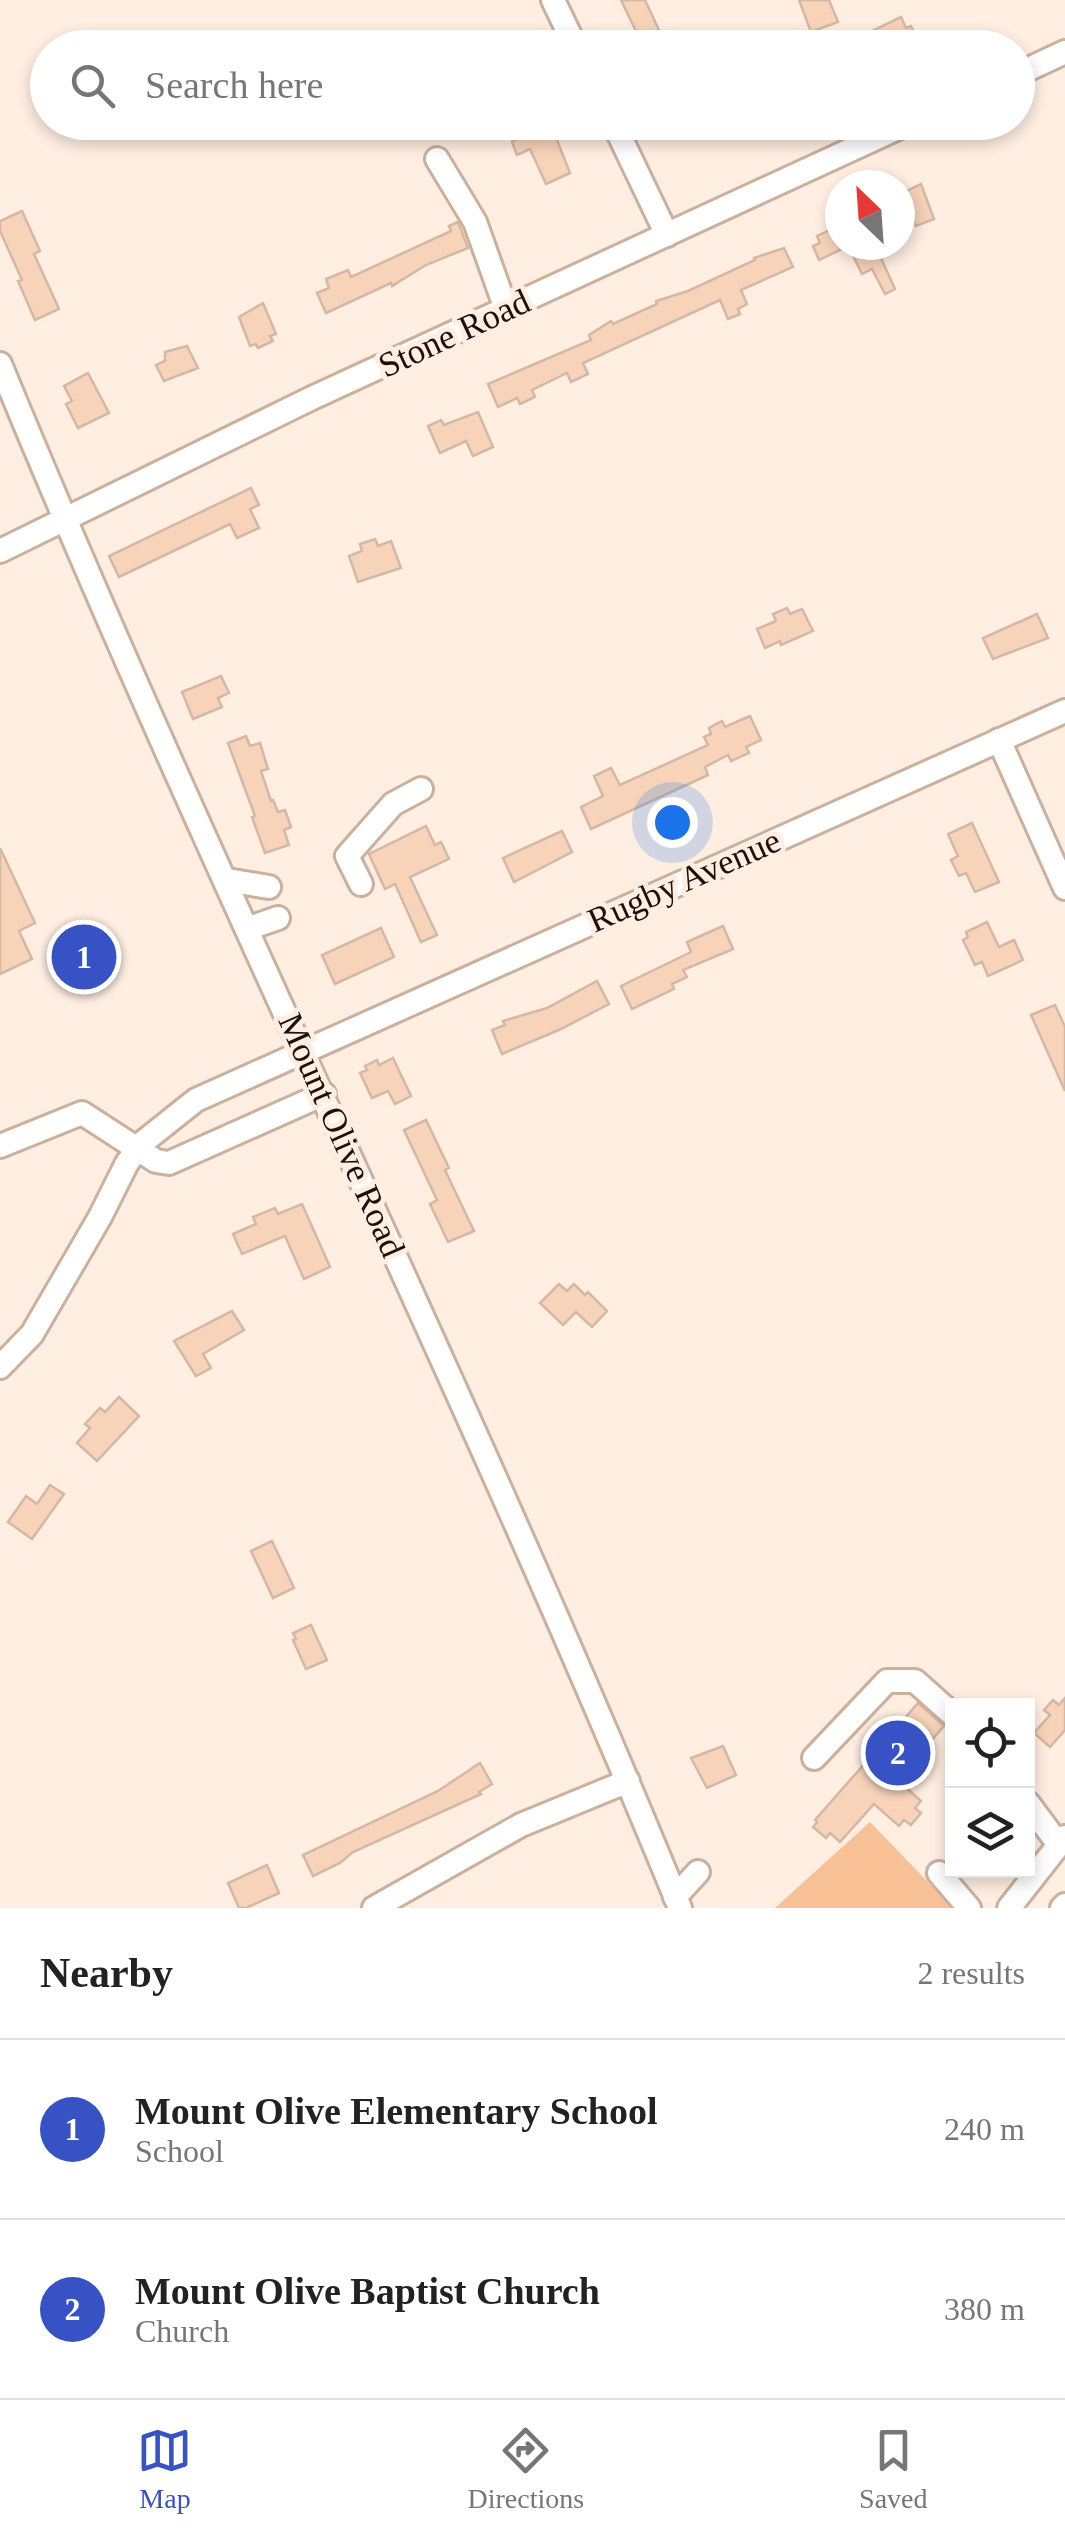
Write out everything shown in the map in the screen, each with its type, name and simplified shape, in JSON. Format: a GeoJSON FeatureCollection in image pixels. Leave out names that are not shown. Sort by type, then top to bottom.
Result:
{"type":"FeatureCollection","features":[{"type":"Feature","properties":{"kind":"street"},"geometry":{"type":"LineString","coordinates":[[553,0],[567,30]]}},
{"type":"Feature","properties":{"kind":"street"},"geometry":{"type":"LineString","coordinates":[[1035,66],[1065,52]]}},
{"type":"Feature","properties":{"kind":"street"},"geometry":{"type":"LineString","coordinates":[[622,140],[667,235]]}},
{"type":"Feature","properties":{"kind":"street","name":"Stone Road"},"geometry":{"type":"LineString","coordinates":[[0,551],[315,397],[872,140]]}},
{"type":"Feature","properties":{"kind":"street"},"geometry":{"type":"LineString","coordinates":[[437,159],[476,222],[506,309]]}},
{"type":"Feature","properties":{"kind":"street","name":"Mount Olive Road"},"geometry":{"type":"LineString","coordinates":[[0,364],[64,520],[459,1394],[678,1902]]}},
{"type":"Feature","properties":{"kind":"street","name":"Rugby Avenue"},"geometry":{"type":"LineString","coordinates":[[0,1367],[32,1334],[127,1163],[174,1114],[196,1100],[1065,710]]}},
{"type":"Feature","properties":{"kind":"street"},"geometry":{"type":"LineString","coordinates":[[999,740],[1065,888]]}},
{"type":"Feature","properties":{"kind":"street"},"geometry":{"type":"LineString","coordinates":[[361,884],[347,856],[393,804],[421,789]]}},
{"type":"Feature","properties":{"kind":"street"},"geometry":{"type":"LineString","coordinates":[[227,880],[269,887]]}},
{"type":"Feature","properties":{"kind":"street"},"geometry":{"type":"LineString","coordinates":[[249,928],[278,918]]}},
{"type":"Feature","properties":{"kind":"street"},"geometry":{"type":"LineString","coordinates":[[0,1146],[82,1113],[156,1161],[169,1164],[324,1094]]}},
{"type":"Feature","properties":{"kind":"street"},"geometry":{"type":"LineString","coordinates":[[814,1758],[887,1681],[916,1681],[945,1708]]}},
{"type":"Feature","properties":{"kind":"street"},"geometry":{"type":"LineString","coordinates":[[374,1908],[521,1825],[628,1781]]}},
{"type":"Feature","properties":{"kind":"street"},"geometry":{"type":"LineString","coordinates":[[1008,1908],[1062,1841],[1035,1811]]}},
{"type":"Feature","properties":{"kind":"street"},"geometry":{"type":"LineString","coordinates":[[678,1902],[698,1872]]}},
{"type":"Feature","properties":{"kind":"street"},"geometry":{"type":"LineString","coordinates":[[939,1873],[970,1908]]}},
{"type":"Feature","properties":{"kind":"shaded area"},"geometry":{"type":"Polygon","coordinates":[[[870,1822],[953,1908],[775,1908],[870,1822]]]}},
{"type":"Feature","properties":{"kind":"building"},"geometry":{"type":"Polygon","coordinates":[[[621,0],[645,0],[659,30],[635,30],[621,0]]]}},
{"type":"Feature","properties":{"kind":"building"},"geometry":{"type":"Polygon","coordinates":[[[799,0],[829,0],[838,22],[810,30],[799,0]]]}},
{"type":"Feature","properties":{"kind":"building"},"geometry":{"type":"Polygon","coordinates":[[[901,17],[906,28],[911,26],[913,30],[874,30],[901,17]]]}},
{"type":"Feature","properties":{"kind":"building"},"geometry":{"type":"Polygon","coordinates":[[[557,140],[570,173],[546,184],[530,149],[517,155],[512,142],[557,140]]]}},
{"type":"Feature","properties":{"kind":"building"},"geometry":{"type":"Polygon","coordinates":[[[921,184],[934,219],[916,226],[915,224],[915,187],[921,184]]]}},
{"type":"Feature","properties":{"kind":"building"},"geometry":{"type":"Polygon","coordinates":[[[22,211],[40,251],[34,254],[59,309],[35,320],[0,231],[0,221],[22,211]]]}},
{"type":"Feature","properties":{"kind":"building"},"geometry":{"type":"Polygon","coordinates":[[[458,222],[468,248],[326,313],[317,293],[329,288],[326,279],[348,270],[351,277],[451,231],[449,226],[458,222]]]}},
{"type":"Feature","properties":{"kind":"building"},"geometry":{"type":"Polygon","coordinates":[[[825,232],[825,257],[819,260],[813,246],[820,243],[817,236],[825,232]]]}},
{"type":"Feature","properties":{"kind":"building"},"geometry":{"type":"Polygon","coordinates":[[[784,248],[793,267],[741,290],[747,304],[738,309],[740,314],[728,319],[720,300],[583,363],[588,374],[571,382],[567,373],[532,390],[535,397],[520,404],[517,398],[498,407],[488,384],[591,340],[589,335],[611,321],[613,324],[657,304],[656,301],[688,291],[754,258],[784,248]]]}},
{"type":"Feature","properties":{"kind":"building"},"geometry":{"type":"Polygon","coordinates":[[[855,260],[882,260],[895,289],[885,294],[872,269],[862,274],[855,260]]]}},
{"type":"Feature","properties":{"kind":"building"},"geometry":{"type":"Polygon","coordinates":[[[263,303],[276,334],[270,336],[273,341],[258,348],[256,344],[250,346],[239,317],[263,303]]]}},
{"type":"Feature","properties":{"kind":"building"},"geometry":{"type":"Polygon","coordinates":[[[187,346],[198,368],[164,381],[156,365],[165,361],[165,352],[187,346]]]}},
{"type":"Feature","properties":{"kind":"building"},"geometry":{"type":"Polygon","coordinates":[[[88,373],[109,413],[78,428],[66,404],[72,401],[64,386],[88,373]]]}},
{"type":"Feature","properties":{"kind":"building"},"geometry":{"type":"Polygon","coordinates":[[[478,412],[493,447],[473,456],[466,441],[440,453],[428,426],[441,420],[444,425],[478,412]]]}},
{"type":"Feature","properties":{"kind":"building"},"geometry":{"type":"Polygon","coordinates":[[[251,488],[259,505],[250,509],[259,528],[237,538],[230,524],[119,577],[109,556],[251,488]]]}},
{"type":"Feature","properties":{"kind":"building"},"geometry":{"type":"Polygon","coordinates":[[[375,539],[378,546],[391,541],[401,568],[358,582],[349,556],[362,551],[360,544],[375,539]]]}},
{"type":"Feature","properties":{"kind":"building"},"geometry":{"type":"Polygon","coordinates":[[[787,608],[790,614],[802,609],[813,631],[765,648],[757,629],[776,621],[773,614],[787,608]]]}},
{"type":"Feature","properties":{"kind":"building"},"geometry":{"type":"Polygon","coordinates":[[[1037,614],[1048,638],[993,659],[983,638],[1037,614]]]}},
{"type":"Feature","properties":{"kind":"building"},"geometry":{"type":"Polygon","coordinates":[[[221,676],[229,693],[218,698],[222,707],[193,719],[182,692],[221,676]]]}},
{"type":"Feature","properties":{"kind":"building"},"geometry":{"type":"Polygon","coordinates":[[[750,716],[761,740],[746,747],[749,753],[731,761],[728,755],[705,767],[708,775],[591,829],[581,807],[603,796],[594,776],[611,768],[620,785],[708,745],[704,737],[711,734],[709,728],[722,721],[725,727],[750,716]]]}},
{"type":"Feature","properties":{"kind":"building"},"geometry":{"type":"Polygon","coordinates":[[[246,736],[250,746],[260,743],[268,769],[261,771],[271,801],[278,812],[285,810],[291,827],[284,830],[289,845],[265,853],[228,743],[246,736]]]}},
{"type":"Feature","properties":{"kind":"building"},"geometry":{"type":"Polygon","coordinates":[[[972,823],[999,882],[975,892],[966,873],[959,876],[951,860],[958,856],[948,834],[972,823]]]}},
{"type":"Feature","properties":{"kind":"building"},"geometry":{"type":"Polygon","coordinates":[[[426,826],[435,845],[441,842],[449,859],[410,877],[437,935],[421,942],[395,884],[385,889],[369,854],[426,826]]]}},
{"type":"Feature","properties":{"kind":"building"},"geometry":{"type":"Polygon","coordinates":[[[562,831],[572,852],[514,882],[503,858],[562,831]]]}},
{"type":"Feature","properties":{"kind":"building"},"geometry":{"type":"Polygon","coordinates":[[[0,848],[35,923],[19,931],[32,959],[0,974],[0,848]]]}},
{"type":"Feature","properties":{"kind":"building"},"geometry":{"type":"Polygon","coordinates":[[[987,922],[999,947],[1014,940],[1023,960],[988,976],[982,962],[975,965],[963,940],[968,937],[966,932],[987,922]]]}},
{"type":"Feature","properties":{"kind":"building"},"geometry":{"type":"Polygon","coordinates":[[[723,926],[733,949],[683,970],[687,977],[672,984],[674,989],[632,1009],[621,986],[691,952],[687,942],[723,926]]]}},
{"type":"Feature","properties":{"kind":"building"},"geometry":{"type":"Polygon","coordinates":[[[381,928],[394,957],[335,984],[322,955],[381,928]]]}},
{"type":"Feature","properties":{"kind":"building"},"geometry":{"type":"Polygon","coordinates":[[[597,981],[609,1004],[502,1054],[492,1030],[505,1025],[503,1021],[547,1008],[597,981]]]}},
{"type":"Feature","properties":{"kind":"building"},"geometry":{"type":"Polygon","coordinates":[[[1055,1005],[1065,1027],[1065,1091],[1031,1015],[1055,1005]]]}},
{"type":"Feature","properties":{"kind":"building"},"geometry":{"type":"Polygon","coordinates":[[[393,1058],[411,1096],[395,1104],[388,1091],[372,1098],[360,1073],[377,1060],[379,1065],[393,1058]]]}},
{"type":"Feature","properties":{"kind":"building"},"geometry":{"type":"Polygon","coordinates":[[[426,1120],[474,1231],[448,1242],[430,1204],[437,1200],[404,1130],[426,1120]]]}},
{"type":"Feature","properties":{"kind":"building"},"geometry":{"type":"Polygon","coordinates":[[[302,1204],[330,1267],[304,1279],[285,1236],[242,1254],[233,1234],[256,1224],[253,1217],[275,1208],[278,1214],[302,1204]]]}},
{"type":"Feature","properties":{"kind":"building"},"geometry":{"type":"Polygon","coordinates":[[[559,1284],[567,1291],[574,1284],[607,1311],[592,1327],[576,1312],[563,1325],[540,1303],[559,1284]]]}},
{"type":"Feature","properties":{"kind":"building"},"geometry":{"type":"Polygon","coordinates":[[[232,1311],[244,1330],[203,1354],[211,1368],[196,1376],[174,1341],[232,1311]]]}},
{"type":"Feature","properties":{"kind":"building"},"geometry":{"type":"Polygon","coordinates":[[[119,1397],[139,1416],[97,1461],[77,1443],[90,1428],[85,1424],[100,1408],[105,1412],[119,1397]]]}},
{"type":"Feature","properties":{"kind":"building"},"geometry":{"type":"Polygon","coordinates":[[[50,1485],[64,1494],[32,1539],[8,1522],[26,1496],[37,1504],[50,1485]]]}},
{"type":"Feature","properties":{"kind":"building"},"geometry":{"type":"Polygon","coordinates":[[[272,1541],[294,1588],[273,1598],[251,1551],[272,1541]]]}},
{"type":"Feature","properties":{"kind":"building"},"geometry":{"type":"Polygon","coordinates":[[[311,1625],[327,1660],[306,1669],[293,1633],[311,1625]]]}},
{"type":"Feature","properties":{"kind":"building"},"geometry":{"type":"Polygon","coordinates":[[[1065,1698],[1065,1730],[1050,1747],[1035,1732],[1050,1715],[1044,1710],[1053,1700],[1059,1705],[1065,1698]]]}},
{"type":"Feature","properties":{"kind":"building"},"geometry":{"type":"Polygon","coordinates":[[[918,1703],[944,1726],[897,1780],[921,1801],[915,1808],[921,1813],[911,1825],[904,1820],[899,1826],[874,1804],[840,1842],[830,1833],[826,1838],[813,1827],[815,1820],[918,1703]]]}},
{"type":"Feature","properties":{"kind":"building"},"geometry":{"type":"Polygon","coordinates":[[[723,1746],[736,1775],[707,1788],[691,1758],[723,1746]]]}},
{"type":"Feature","properties":{"kind":"building"},"geometry":{"type":"Polygon","coordinates":[[[480,1763],[492,1784],[481,1794],[353,1852],[313,1876],[303,1855],[438,1791],[480,1763]]]}},
{"type":"Feature","properties":{"kind":"building"},"geometry":{"type":"Polygon","coordinates":[[[267,1865],[279,1893],[239,1908],[228,1883],[267,1865]]]}},
{"type":"Feature","properties":{"kind":"place","name":"Mount Olive Elementary School"},"geometry":{"type":"Point","coordinates":[84,957]}},
{"type":"Feature","properties":{"kind":"place","name":"Mount Olive Baptist Church"},"geometry":{"type":"Point","coordinates":[898,1753]}}]}
